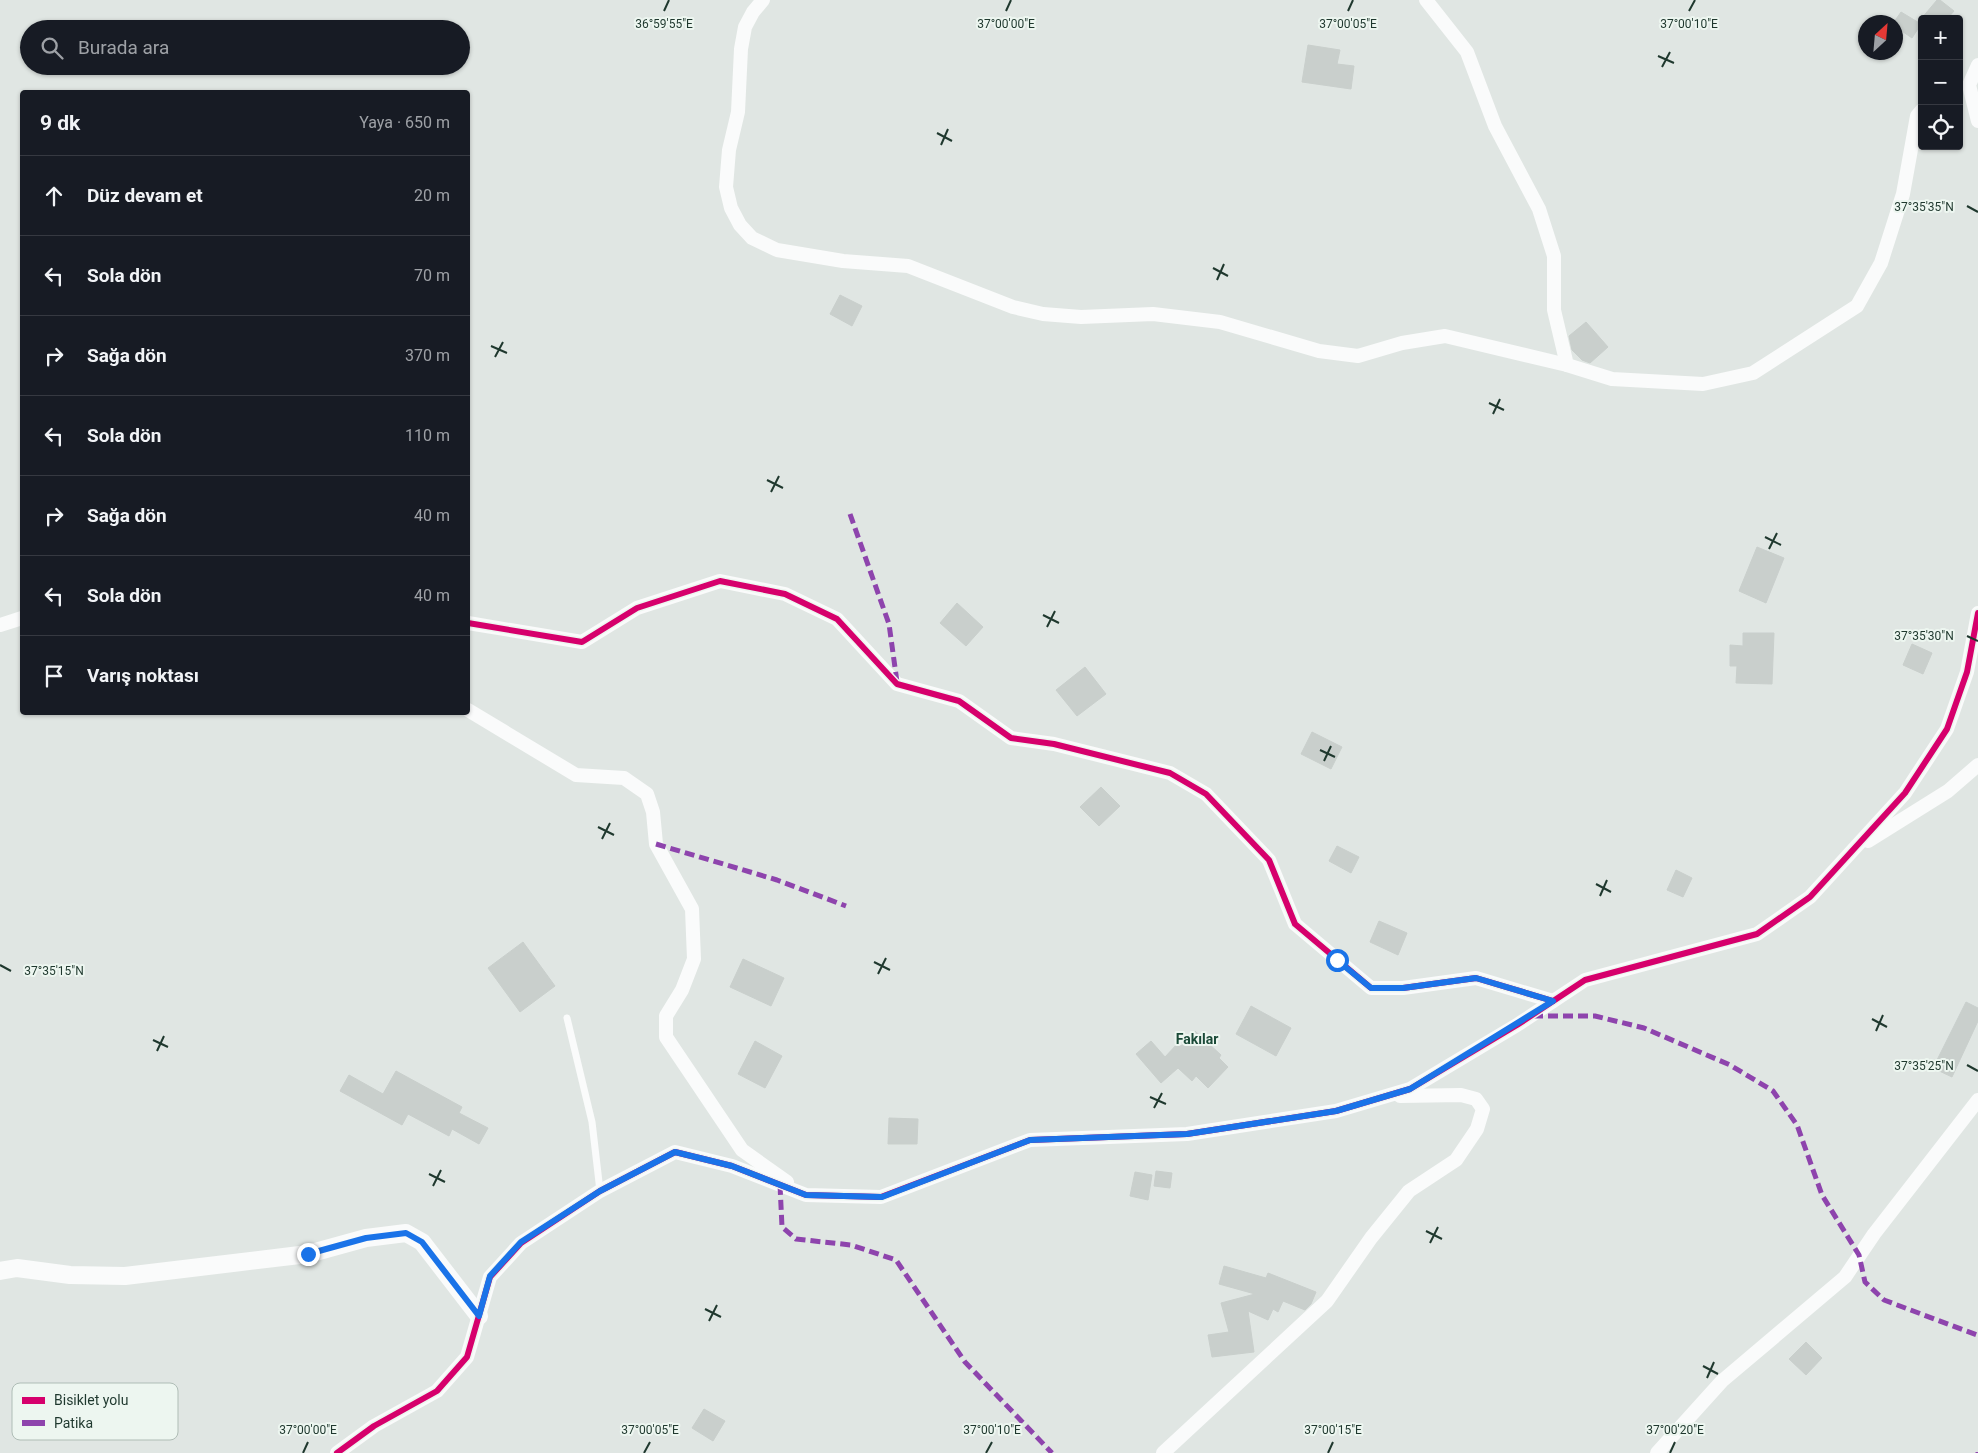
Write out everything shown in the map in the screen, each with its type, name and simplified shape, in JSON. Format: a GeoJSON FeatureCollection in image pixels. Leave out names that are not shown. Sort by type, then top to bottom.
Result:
{"type":"FeatureCollection","features":[{"type":"Feature","properties":{"kind":"street"},"geometry":{"type":"LineString","coordinates":[[763,0],[752,12],[745,27],[742,42],[738,112],[728,150],[726,187],[731,208],[740,225],[752,238],[777,250],[843,261],[908,266],[1014,307],[1043,314],[1082,317],[1153,314],[1220,322],[1319,351],[1358,356],[1402,343],[1445,336],[1567,365],[1612,379],[1702,384],[1753,373],[1857,306],[1881,263],[1903,194],[1918,116]]}},
{"type":"Feature","properties":{"kind":"street"},"geometry":{"type":"LineString","coordinates":[[1426,0],[1467,52],[1495,126],[1539,209],[1554,256],[1554,310],[1567,365]]}},
{"type":"Feature","properties":{"kind":"street"},"geometry":{"type":"LineString","coordinates":[[1978,65],[1964,86],[1978,121]]}},
{"type":"Feature","properties":{"kind":"street"},"geometry":{"type":"LineString","coordinates":[[470,623],[582,642],[637,608],[720,581],[785,594],[837,619],[897,684],[959,701],[1010,738],[1054,744],[1170,773],[1206,794],[1268,860],[1295,924],[1371,988],[1403,988],[1476,978],[1553,1001]]}},
{"type":"Feature","properties":{"kind":"street"},"geometry":{"type":"LineString","coordinates":[[337,1453],[374,1426],[437,1391],[467,1356],[490,1276],[521,1242],[600,1191],[675,1152],[732,1166],[806,1195],[882,1197],[1030,1140],[1187,1134],[1336,1111],[1410,1089],[1585,980],[1757,934],[1810,897],[1905,793],[1948,730],[1966,672],[1978,613]]}},
{"type":"Feature","properties":{"kind":"street"},"geometry":{"type":"LineString","coordinates":[[0,625],[20,619]]}},
{"type":"Feature","properties":{"kind":"street"},"geometry":{"type":"LineString","coordinates":[[470,711],[576,775],[624,778],[647,794],[653,812],[656,844],[692,909],[694,959],[682,990],[666,1016],[666,1036],[742,1150],[806,1195]]}},
{"type":"Feature","properties":{"kind":"street"},"geometry":{"type":"LineString","coordinates":[[1853,850],[1948,791],[1978,765]]}},
{"type":"Feature","properties":{"kind":"street"},"geometry":{"type":"LineString","coordinates":[[1163,1453],[1171,1443],[1222,1400],[1274,1348],[1327,1301],[1372,1238],[1409,1191],[1456,1160],[1477,1129],[1483,1109],[1476,1099],[1461,1095],[1387,1096]]}},
{"type":"Feature","properties":{"kind":"street"},"geometry":{"type":"LineString","coordinates":[[1657,1453],[1722,1381],[1844,1277],[1874,1234],[1978,1100]]}},
{"type":"Feature","properties":{"kind":"street"},"geometry":{"type":"LineString","coordinates":[[0,1271],[17,1268],[70,1274],[125,1276],[308,1254],[366,1238],[406,1233],[422,1242],[479,1316]]}},
{"type":"Feature","properties":{"kind":"lane"},"geometry":{"type":"LineString","coordinates":[[567,1018],[592,1122],[600,1191]]}},
{"type":"Feature","properties":{"kind":"building"},"geometry":{"type":"Polygon","coordinates":[[[1937,0],[1940,0],[1954,11],[1950,15],[1924,15],[1937,0]]]}},
{"type":"Feature","properties":{"kind":"building"},"geometry":{"type":"Polygon","coordinates":[[[1901,12],[1918,22],[1918,29],[1912,38],[1903,32],[1903,15],[1899,15],[1901,12]]]}},
{"type":"Feature","properties":{"kind":"building"},"geometry":{"type":"Polygon","coordinates":[[[1308,45],[1340,50],[1337,64],[1354,66],[1351,89],[1302,82],[1308,45]]]}},
{"type":"Feature","properties":{"kind":"building"},"geometry":{"type":"Polygon","coordinates":[[[840,295],[862,306],[852,326],[830,314],[840,295]]]}},
{"type":"Feature","properties":{"kind":"building"},"geometry":{"type":"Polygon","coordinates":[[[1586,322],[1608,347],[1590,363],[1582,360],[1572,350],[1569,336],[1586,322]]]}},
{"type":"Feature","properties":{"kind":"building"},"geometry":{"type":"Polygon","coordinates":[[[1757,547],[1784,558],[1766,603],[1739,591],[1757,547]]]}},
{"type":"Feature","properties":{"kind":"building"},"geometry":{"type":"Polygon","coordinates":[[[957,603],[983,627],[966,646],[940,623],[957,603]]]}},
{"type":"Feature","properties":{"kind":"building"},"geometry":{"type":"Polygon","coordinates":[[[1743,633],[1774,633],[1772,684],[1736,683],[1737,666],[1730,666],[1730,645],[1743,646],[1743,633]]]}},
{"type":"Feature","properties":{"kind":"building"},"geometry":{"type":"Polygon","coordinates":[[[1912,644],[1932,653],[1923,674],[1903,665],[1912,644]]]}},
{"type":"Feature","properties":{"kind":"building"},"geometry":{"type":"Polygon","coordinates":[[[1085,667],[1106,694],[1077,716],[1056,690],[1085,667]]]}},
{"type":"Feature","properties":{"kind":"building"},"geometry":{"type":"Polygon","coordinates":[[[1312,732],[1342,747],[1331,769],[1301,754],[1312,732]]]}},
{"type":"Feature","properties":{"kind":"building"},"geometry":{"type":"Polygon","coordinates":[[[1101,787],[1120,806],[1099,826],[1080,807],[1101,787]]]}},
{"type":"Feature","properties":{"kind":"building"},"geometry":{"type":"Polygon","coordinates":[[[1337,846],[1359,857],[1351,873],[1329,861],[1337,846]]]}},
{"type":"Feature","properties":{"kind":"building"},"geometry":{"type":"Polygon","coordinates":[[[1676,870],[1692,878],[1683,897],[1667,890],[1676,870]]]}},
{"type":"Feature","properties":{"kind":"building"},"geometry":{"type":"Polygon","coordinates":[[[1379,921],[1407,933],[1398,955],[1370,942],[1379,921]]]}},
{"type":"Feature","properties":{"kind":"building"},"geometry":{"type":"Polygon","coordinates":[[[523,942],[555,986],[520,1012],[488,968],[523,942]]]}},
{"type":"Feature","properties":{"kind":"building"},"geometry":{"type":"Polygon","coordinates":[[[743,959],[784,978],[771,1006],[730,987],[743,959]]]}},
{"type":"Feature","properties":{"kind":"building"},"geometry":{"type":"Polygon","coordinates":[[[1966,1002],[1978,1008],[1978,1021],[1952,1077],[1933,1068],[1966,1002]]]}},
{"type":"Feature","properties":{"kind":"building"},"geometry":{"type":"Polygon","coordinates":[[[1251,1006],[1291,1028],[1276,1056],[1236,1034],[1251,1006]]]}},
{"type":"Feature","properties":{"kind":"building"},"geometry":{"type":"Polygon","coordinates":[[[1195,1031],[1221,1055],[1219,1058],[1228,1067],[1208,1088],[1196,1076],[1192,1081],[1178,1068],[1161,1083],[1136,1054],[1151,1041],[1165,1057],[1178,1043],[1181,1046],[1195,1031]]]}},
{"type":"Feature","properties":{"kind":"building"},"geometry":{"type":"Polygon","coordinates":[[[755,1041],[782,1056],[765,1088],[738,1074],[755,1041]]]}},
{"type":"Feature","properties":{"kind":"building"},"geometry":{"type":"Polygon","coordinates":[[[396,1071],[462,1107],[459,1113],[488,1128],[479,1144],[452,1129],[449,1136],[408,1114],[402,1125],[340,1091],[349,1075],[383,1094],[396,1071]]]}},
{"type":"Feature","properties":{"kind":"building"},"geometry":{"type":"Polygon","coordinates":[[[889,1118],[918,1119],[917,1144],[888,1144],[889,1118]]]}},
{"type":"Feature","properties":{"kind":"building"},"geometry":{"type":"Polygon","coordinates":[[[1156,1171],[1172,1173],[1170,1188],[1154,1186],[1156,1171]]]}},
{"type":"Feature","properties":{"kind":"building"},"geometry":{"type":"Polygon","coordinates":[[[1135,1172],[1152,1175],[1148,1200],[1130,1196],[1135,1172]]]}},
{"type":"Feature","properties":{"kind":"building"},"geometry":{"type":"Polygon","coordinates":[[[1224,1266],[1266,1278],[1268,1273],[1316,1292],[1311,1304],[1305,1310],[1283,1301],[1278,1312],[1273,1309],[1268,1320],[1248,1311],[1254,1352],[1212,1357],[1208,1335],[1229,1332],[1221,1303],[1255,1294],[1219,1284],[1224,1266]]]}},
{"type":"Feature","properties":{"kind":"building"},"geometry":{"type":"Polygon","coordinates":[[[1806,1342],[1822,1358],[1806,1375],[1789,1359],[1806,1342]]]}},
{"type":"Feature","properties":{"kind":"building"},"geometry":{"type":"Polygon","coordinates":[[[704,1409],[725,1421],[713,1441],[692,1428],[704,1409]]]}},
{"type":"Feature","properties":{"kind":"marked path"},"geometry":{"type":"LineString","coordinates":[[850,514],[889,624],[897,682]]}},
{"type":"Feature","properties":{"kind":"marked path"},"geometry":{"type":"LineString","coordinates":[[656,844],[777,880],[846,906]]}},
{"type":"Feature","properties":{"kind":"marked path"},"geometry":{"type":"LineString","coordinates":[[1533,1016],[1595,1016],[1644,1028],[1730,1065],[1773,1091],[1797,1125],[1822,1195],[1859,1255],[1865,1282],[1884,1300],[1978,1337]]}},
{"type":"Feature","properties":{"kind":"marked path"},"geometry":{"type":"LineString","coordinates":[[780,1185],[782,1227],[796,1239],[851,1245],[896,1260],[965,1362],[1052,1453]]}},
{"type":"Feature","properties":{"kind":"cycle path"},"geometry":{"type":"LineString","coordinates":[[470,623],[582,642],[637,608],[720,581],[785,594],[837,619],[897,684],[959,701],[1011,738],[1054,744],[1170,773],[1206,794],[1269,860],[1295,924],[1371,988],[1403,988],[1476,978],[1553,1001]]}},
{"type":"Feature","properties":{"kind":"cycle path"},"geometry":{"type":"LineString","coordinates":[[337,1453],[374,1426],[437,1391],[467,1357],[490,1277],[521,1243],[600,1191],[675,1152],[732,1166],[806,1195],[881,1197],[1030,1140],[1187,1134],[1336,1111],[1410,1089],[1517,1025],[1585,980],[1757,934],[1810,897],[1905,793],[1947,729],[1967,672],[1978,613]]}},
{"type":"Feature","properties":{"kind":"district","name":"Fakılar"},"geometry":{"type":"Point","coordinates":[1197,1039]}},
{"type":"Feature","properties":{"kind":"route"},"geometry":{"type":"LineString","coordinates":[[308,1254],[366,1238],[406,1233],[422,1242],[479,1316],[490,1276],[521,1242],[600,1191],[675,1152],[706,1158],[732,1166],[806,1195],[882,1197],[1030,1140],[1187,1134],[1336,1111],[1410,1089],[1517,1025],[1553,1001],[1476,978],[1403,988],[1371,988],[1337,960]]}}]}
